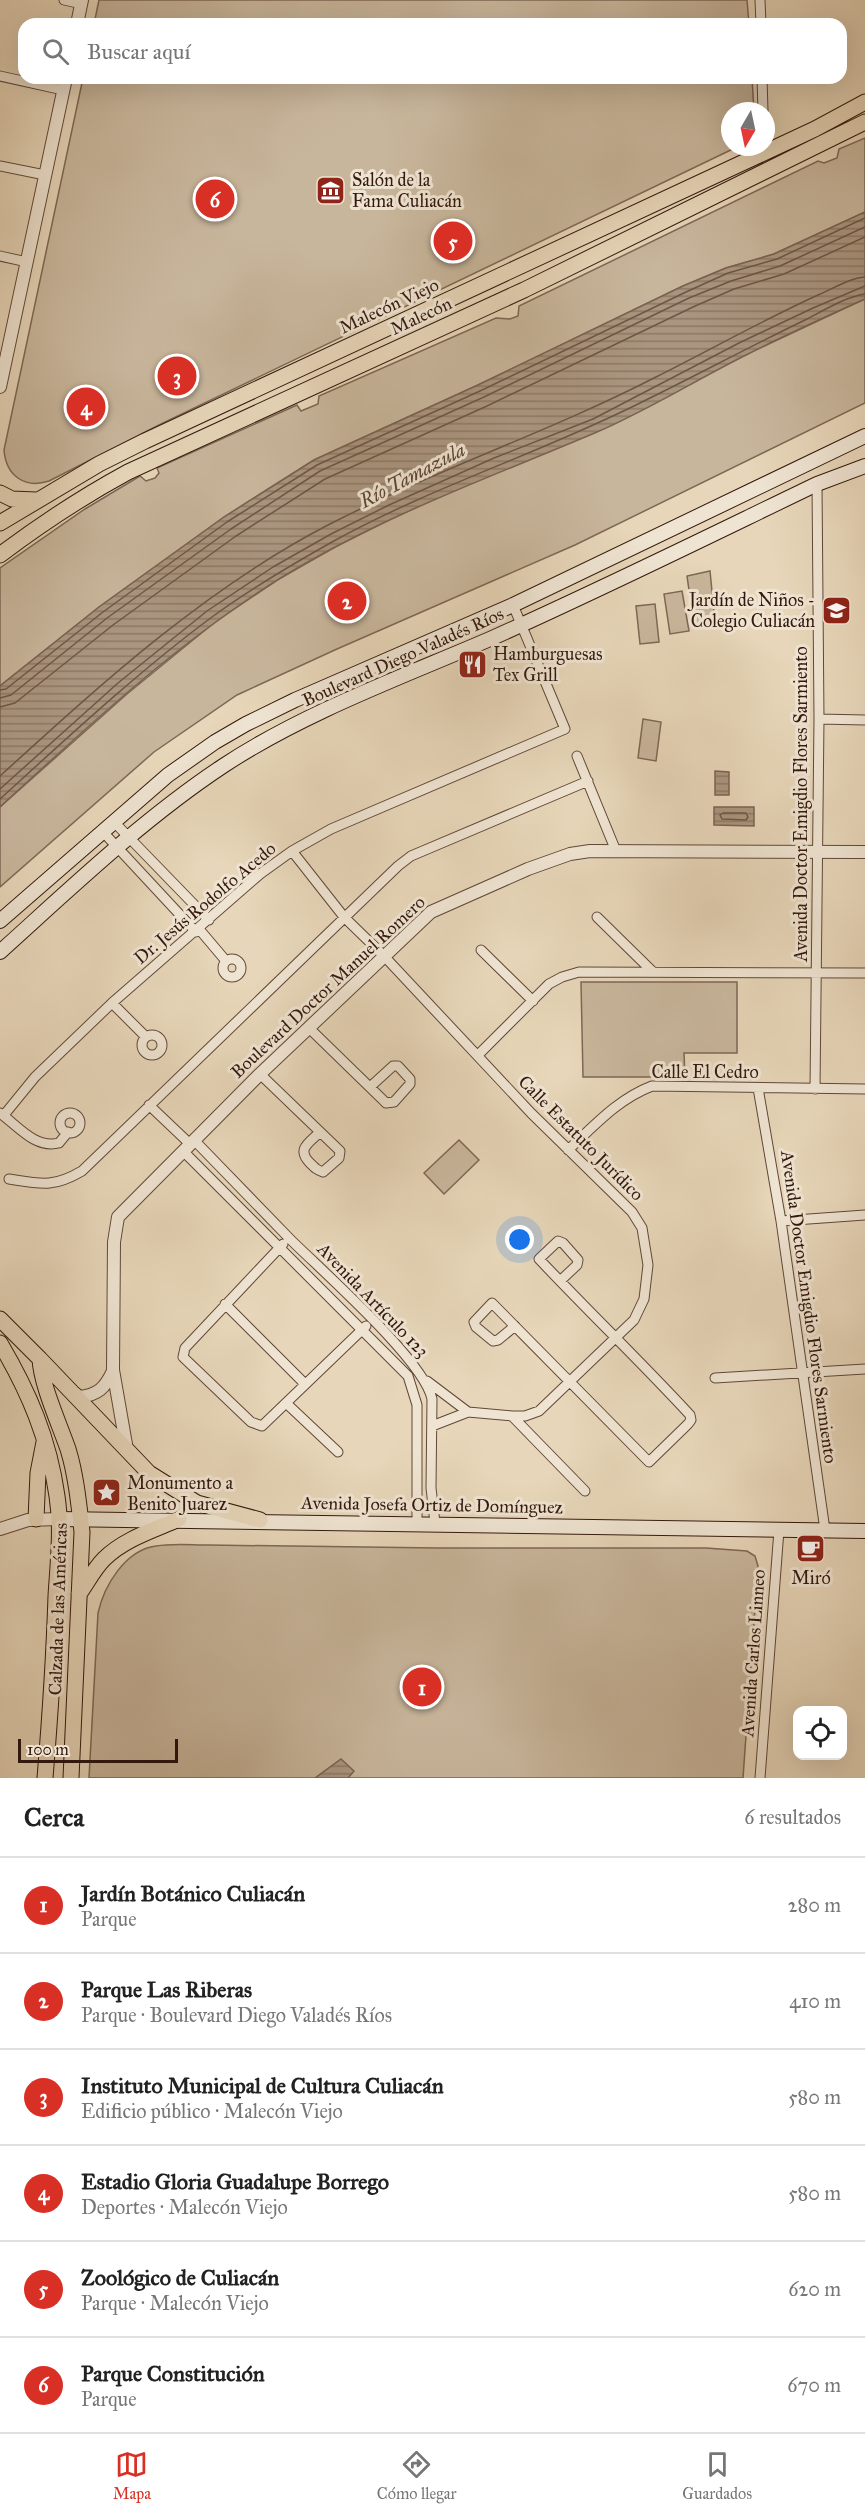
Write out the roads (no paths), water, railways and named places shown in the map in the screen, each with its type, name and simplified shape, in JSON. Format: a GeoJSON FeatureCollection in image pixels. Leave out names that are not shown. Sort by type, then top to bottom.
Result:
{"type":"FeatureCollection","features":[{"type":"Feature","properties":{"kind":"main road","name":"Malecón Viejo"},"geometry":{"type":"LineString","coordinates":[[775,144],[865,102]]}},
{"type":"Feature","properties":{"kind":"main road","name":"Malecón"},"geometry":{"type":"LineString","coordinates":[[0,555],[54,515],[128,472],[513,294],[865,122]]}},
{"type":"Feature","properties":{"kind":"main road","name":"Malecón Viejo"},"geometry":{"type":"LineString","coordinates":[[0,524],[36,500],[145,441],[750,156]]}},
{"type":"Feature","properties":{"kind":"main road","name":"Boulevard Diego Valadés Ríos"},"geometry":{"type":"LineString","coordinates":[[0,921],[168,776],[215,742],[246,724],[295,700],[513,605],[865,436]]}},
{"type":"Feature","properties":{"kind":"main road","name":"Boulevard Diego Valadés Ríos"},"geometry":{"type":"LineString","coordinates":[[0,952],[130,837],[198,784],[260,743],[522,624],[818,484],[865,466]]}},
{"type":"Feature","properties":{"kind":"main road"},"geometry":{"type":"LineString","coordinates":[[0,492],[12,499],[36,500]]}},
{"type":"Feature","properties":{"kind":"main road"},"geometry":{"type":"LineString","coordinates":[[0,1319],[76,1394],[149,1473],[183,1496],[215,1509],[260,1520]]}},
{"type":"Feature","properties":{"kind":"main road","name":"Calzada de las Américas"},"geometry":{"type":"LineString","coordinates":[[0,1343],[27,1390],[44,1439],[52,1469],[59,1519],[53,1677],[45,1778]]}},
{"type":"Feature","properties":{"kind":"main road","name":"Calzada de las Américas"},"geometry":{"type":"LineString","coordinates":[[40,1359],[40,1375],[56,1412],[69,1453],[81,1518],[71,1778]]}},
{"type":"Feature","properties":{"kind":"main road"},"geometry":{"type":"LineString","coordinates":[[36,1519],[38,1473],[44,1439]]}},
{"type":"Feature","properties":{"kind":"main road","name":"Avenida Josefa Ortiz de Domínguez"},"geometry":{"type":"LineString","coordinates":[[59,1519],[260,1520],[865,1531]]}},
{"type":"Feature","properties":{"kind":"main road"},"geometry":{"type":"LineString","coordinates":[[79,1594],[103,1560],[112,1552],[135,1538],[179,1520]]}},
{"type":"Feature","properties":{"kind":"street"},"geometry":{"type":"LineString","coordinates":[[64,0],[82,2],[78,18]]}},
{"type":"Feature","properties":{"kind":"street"},"geometry":{"type":"LineString","coordinates":[[760,0],[761,18]]}},
{"type":"Feature","properties":{"kind":"street"},"geometry":{"type":"LineString","coordinates":[[0,76],[18,78]]}},
{"type":"Feature","properties":{"kind":"street"},"geometry":{"type":"LineString","coordinates":[[0,387],[4,351],[27,262],[64,84]]}},
{"type":"Feature","properties":{"kind":"street"},"geometry":{"type":"LineString","coordinates":[[762,84],[763,102]]}},
{"type":"Feature","properties":{"kind":"street"},"geometry":{"type":"LineString","coordinates":[[764,156],[767,171]]}},
{"type":"Feature","properties":{"kind":"street"},"geometry":{"type":"LineString","coordinates":[[0,166],[45,175]]}},
{"type":"Feature","properties":{"kind":"street"},"geometry":{"type":"LineString","coordinates":[[0,256],[27,262]]}},
{"type":"Feature","properties":{"kind":"street","name":"Avenida Doctor Emigdio Flores Sarmiento"},"geometry":{"type":"LineString","coordinates":[[815,1089],[819,719],[816,539],[818,484]]}},
{"type":"Feature","properties":{"kind":"street"},"geometry":{"type":"LineString","coordinates":[[513,605],[522,624]]}},
{"type":"Feature","properties":{"kind":"street","name":"Dr. Jesús Rodolfo Acedo"},"geometry":{"type":"LineString","coordinates":[[2,1114],[35,1077],[112,1003],[260,874],[292,851],[331,829],[565,729],[522,624]]}},
{"type":"Feature","properties":{"kind":"street"},"geometry":{"type":"LineString","coordinates":[[819,719],[865,720]]}},
{"type":"Feature","properties":{"kind":"street"},"geometry":{"type":"LineString","coordinates":[[576,756],[616,851]]}},
{"type":"Feature","properties":{"kind":"street"},"geometry":{"type":"LineString","coordinates":[[9,1179],[49,1185],[71,1178],[82,1171],[344,917],[411,856],[588,781]]}},
{"type":"Feature","properties":{"kind":"street"},"geometry":{"type":"LineString","coordinates":[[115,823],[209,920]]}},
{"type":"Feature","properties":{"kind":"street"},"geometry":{"type":"LineString","coordinates":[[104,833],[226,961]]}},
{"type":"Feature","properties":{"kind":"street","name":"Calle Estatuto Jurídico"},"geometry":{"type":"LineString","coordinates":[[292,851],[344,917],[384,956],[568,1150],[632,1212],[642,1228],[648,1265],[645,1299],[634,1320],[539,1411],[525,1416],[468,1412]]}},
{"type":"Feature","properties":{"kind":"street","name":"Boulevard Doctor Manuel Romero"},"geometry":{"type":"LineString","coordinates":[[128,1452],[113,1370],[115,1232],[118,1217],[260,1074],[431,912],[449,902],[528,869],[570,854],[616,851],[865,852]]}},
{"type":"Feature","properties":{"kind":"street"},"geometry":{"type":"LineString","coordinates":[[597,917],[653,972]]}},
{"type":"Feature","properties":{"kind":"street"},"geometry":{"type":"LineString","coordinates":[[481,951],[532,1001]]}},
{"type":"Feature","properties":{"kind":"street"},"geometry":{"type":"LineString","coordinates":[[478,1055],[549,984],[571,974],[587,971],[865,973]]}},
{"type":"Feature","properties":{"kind":"street"},"geometry":{"type":"LineString","coordinates":[[112,1003],[146,1037]]}},
{"type":"Feature","properties":{"kind":"street"},"geometry":{"type":"LineString","coordinates":[[309,1028],[383,1101],[390,1104],[410,1084],[408,1076],[398,1066],[391,1067],[370,1087]]}},
{"type":"Feature","properties":{"kind":"street"},"geometry":{"type":"LineString","coordinates":[[260,1074],[340,1151],[339,1158],[323,1172],[316,1170],[304,1157],[303,1152],[320,1132]]}},
{"type":"Feature","properties":{"kind":"street","name":"Calle El Cedro"},"geometry":{"type":"LineString","coordinates":[[568,1150],[620,1102],[633,1093],[652,1086],[865,1089]]}},
{"type":"Feature","properties":{"kind":"street","name":"Avenida Doctor Emigdio Flores Sarmiento"},"geometry":{"type":"LineString","coordinates":[[758,1088],[781,1221],[825,1530]]}},
{"type":"Feature","properties":{"kind":"street"},"geometry":{"type":"LineString","coordinates":[[149,1105],[189,1145]]}},
{"type":"Feature","properties":{"kind":"street"},"geometry":{"type":"LineString","coordinates":[[2,1114],[29,1137],[44,1144],[59,1143],[68,1132]]}},
{"type":"Feature","properties":{"kind":"street","name":"Avenida Artículo 123"},"geometry":{"type":"LineString","coordinates":[[189,1145],[289,1238],[372,1320],[425,1380],[432,1399],[431,1488],[435,1523]]}},
{"type":"Feature","properties":{"kind":"street","name":"Avenida Artículo 123"},"geometry":{"type":"LineString","coordinates":[[189,1145],[279,1248],[408,1376],[416,1395],[417,1523]]}},
{"type":"Feature","properties":{"kind":"street"},"geometry":{"type":"LineString","coordinates":[[781,1221],[865,1215]]}},
{"type":"Feature","properties":{"kind":"street"},"geometry":{"type":"LineString","coordinates":[[289,1238],[185,1348],[183,1357],[256,1425],[268,1423],[372,1320]]}},
{"type":"Feature","properties":{"kind":"street"},"geometry":{"type":"LineString","coordinates":[[515,1326],[649,1462],[688,1424],[691,1417],[615,1339],[539,1259],[558,1241],[577,1257],[577,1265],[560,1281]]}},
{"type":"Feature","properties":{"kind":"street"},"geometry":{"type":"LineString","coordinates":[[225,1304],[305,1384]]}},
{"type":"Feature","properties":{"kind":"street"},"geometry":{"type":"LineString","coordinates":[[715,1378],[865,1369]]}},
{"type":"Feature","properties":{"kind":"street"},"geometry":{"type":"LineString","coordinates":[[76,1394],[79,1397],[92,1395],[101,1390],[107,1384],[113,1370]]}},
{"type":"Feature","properties":{"kind":"street"},"geometry":{"type":"LineString","coordinates":[[425,1380],[468,1412]]}},
{"type":"Feature","properties":{"kind":"street"},"geometry":{"type":"LineString","coordinates":[[286,1403],[338,1452]]}},
{"type":"Feature","properties":{"kind":"street"},"geometry":{"type":"LineString","coordinates":[[432,1426],[468,1412]]}},
{"type":"Feature","properties":{"kind":"street"},"geometry":{"type":"LineString","coordinates":[[512,1416],[585,1491]]}},
{"type":"Feature","properties":{"kind":"street","name":"Avenida Josefa Ortiz de Domínguez"},"geometry":{"type":"LineString","coordinates":[[0,1529],[36,1519],[59,1519]]}},
{"type":"Feature","properties":{"kind":"street","name":"Avenida Carlos Linneo"},"geometry":{"type":"LineString","coordinates":[[760,1778],[779,1530]]}},
{"type":"Feature","properties":{"kind":"water","name":"Río Tamazula"},"geometry":{"type":"Polygon","coordinates":[[[865,212],[865,299],[805,326],[597,432],[395,517],[279,579],[241,604],[169,658],[100,716],[0,807],[0,686],[99,607],[224,517],[314,460],[478,385],[683,286],[726,268],[774,254],[865,212]]]}},
{"type":"Feature","properties":{"kind":"water"},"geometry":{"type":"Polygon","coordinates":[[[715,771],[729,772],[729,795],[715,795],[715,771]]]}},
{"type":"Feature","properties":{"kind":"water"},"geometry":{"type":"Polygon","coordinates":[[[714,807],[754,807],[754,826],[714,825],[714,807]]]}},
{"type":"Feature","properties":{"kind":"water"},"geometry":{"type":"Polygon","coordinates":[[[341,1759],[354,1771],[348,1778],[315,1778],[341,1759]]]}},
{"type":"Feature","properties":{"kind":"place","name":"Salón de la Fama Culiacán"},"geometry":{"type":"Point","coordinates":[331,190]}},
{"type":"Feature","properties":{"kind":"place","name":"Parque Constitución"},"geometry":{"type":"Point","coordinates":[215,199]}},
{"type":"Feature","properties":{"kind":"place","name":"Zoológico de Culiacán"},"geometry":{"type":"Point","coordinates":[453,241]}},
{"type":"Feature","properties":{"kind":"place","name":"Instituto Municipal de Cultura Culiacán"},"geometry":{"type":"Point","coordinates":[177,376]}},
{"type":"Feature","properties":{"kind":"place","name":"Estadio Gloria Guadalupe Borrego"},"geometry":{"type":"Point","coordinates":[86,407]}},
{"type":"Feature","properties":{"kind":"place","name":"Parque Las Riberas"},"geometry":{"type":"Point","coordinates":[347,601]}},
{"type":"Feature","properties":{"kind":"place","name":"Jardín de Niños - Colegio Culiacán"},"geometry":{"type":"Point","coordinates":[836,610]}},
{"type":"Feature","properties":{"kind":"place","name":"Hamburguesas Tex Grill"},"geometry":{"type":"Point","coordinates":[472,664]}},
{"type":"Feature","properties":{"kind":"place","name":"Monumento a Benito Juarez"},"geometry":{"type":"Point","coordinates":[106,1493]}},
{"type":"Feature","properties":{"kind":"place","name":"Miró"},"geometry":{"type":"Point","coordinates":[811,1549]}},
{"type":"Feature","properties":{"kind":"place","name":"Jardín Botánico Culiacán"},"geometry":{"type":"Point","coordinates":[422,1687]}}]}
